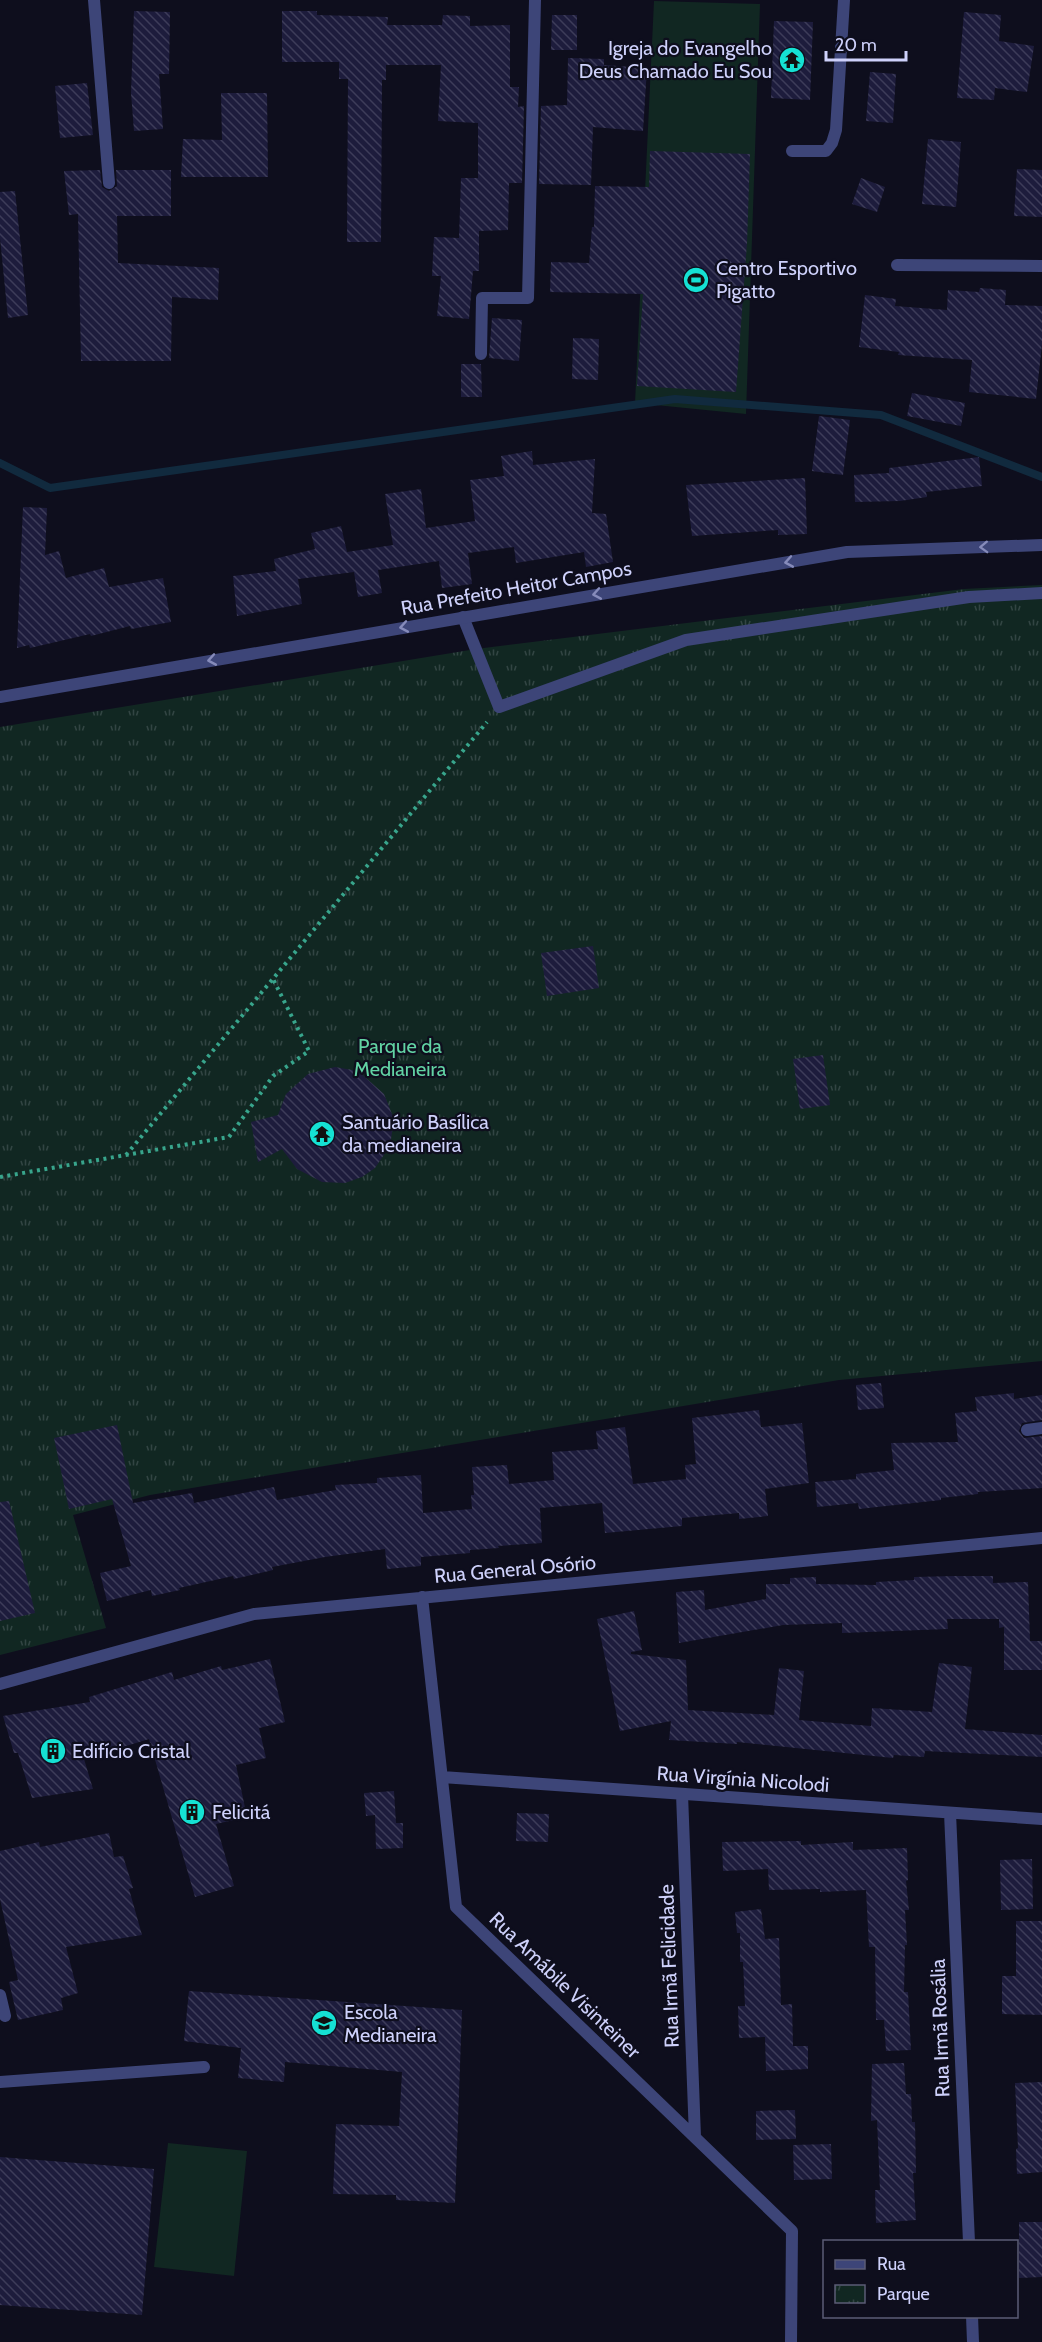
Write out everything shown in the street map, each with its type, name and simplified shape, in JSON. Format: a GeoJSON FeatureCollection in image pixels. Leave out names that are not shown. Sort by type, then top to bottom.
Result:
{"type":"FeatureCollection","features":[{"type":"Feature","properties":{"kind":"street"},"geometry":{"type":"LineString","coordinates":[[94,0],[109,183]]}},
{"type":"Feature","properties":{"kind":"street"},"geometry":{"type":"LineString","coordinates":[[481,354],[482,298],[528,298],[536,0]]}},
{"type":"Feature","properties":{"kind":"street"},"geometry":{"type":"LineString","coordinates":[[792,151],[826,151],[832,143],[836,130],[844,0]]}},
{"type":"Feature","properties":{"kind":"street"},"geometry":{"type":"LineString","coordinates":[[897,265],[1042,266]]}},
{"type":"Feature","properties":{"kind":"street","name":"Rua Prefeito Heitor Campos"},"geometry":{"type":"LineString","coordinates":[[0,696],[847,552],[1042,546]]}},
{"type":"Feature","properties":{"kind":"street"},"geometry":{"type":"LineString","coordinates":[[463,617],[500,707],[686,640],[969,597],[1042,593]]}},
{"type":"Feature","properties":{"kind":"street"},"geometry":{"type":"LineString","coordinates":[[1027,1430],[1042,1428]]}},
{"type":"Feature","properties":{"kind":"street","name":"Rua General Osório"},"geometry":{"type":"LineString","coordinates":[[0,1684],[254,1614],[1042,1538]]}},
{"type":"Feature","properties":{"kind":"street","name":"Rua Amábile Visinteiner"},"geometry":{"type":"LineString","coordinates":[[422,1597],[456,1907],[792,2231],[791,2342]]}},
{"type":"Feature","properties":{"kind":"street","name":"Rua Virgínia Nicolodi"},"geometry":{"type":"LineString","coordinates":[[442,1777],[1042,1819]]}},
{"type":"Feature","properties":{"kind":"street","name":"Rua Irmã Felicidade"},"geometry":{"type":"LineString","coordinates":[[682,1794],[694,2137]]}},
{"type":"Feature","properties":{"kind":"street","name":"Rua Irmã Rosália"},"geometry":{"type":"LineString","coordinates":[[950,1813],[969,2240]]}},
{"type":"Feature","properties":{"kind":"street"},"geometry":{"type":"LineString","coordinates":[[0,1995],[5,2016]]}},
{"type":"Feature","properties":{"kind":"street"},"geometry":{"type":"LineString","coordinates":[[0,2082],[204,2067]]}},
{"type":"Feature","properties":{"kind":"street"},"geometry":{"type":"LineString","coordinates":[[972,2318],[973,2342]]}},
{"type":"Feature","properties":{"kind":"path"},"geometry":{"type":"LineString","coordinates":[[126,1155],[500,707]]}},
{"type":"Feature","properties":{"kind":"path"},"geometry":{"type":"LineString","coordinates":[[0,1177],[229,1137],[273,1076],[309,1052],[273,979]]}},
{"type":"Feature","properties":{"kind":"green space","name":"Centro Esportivo Pigatto"},"geometry":{"type":"Polygon","coordinates":[[[654,1],[760,4],[746,414],[635,403],[654,1]]]}},
{"type":"Feature","properties":{"kind":"green space","name":"Parque da Medianeira"},"geometry":{"type":"Polygon","coordinates":[[[1042,585],[1042,1361],[839,1380],[150,1495],[73,1515],[106,1628],[0,1655],[0,727],[476,649],[964,589],[1042,585]]]}},
{"type":"Feature","properties":{"kind":"green space"},"geometry":{"type":"Polygon","coordinates":[[[168,2143],[247,2151],[234,2276],[154,2267],[168,2143]]]}},
{"type":"Feature","properties":{"kind":"building"},"geometry":{"type":"Polygon","coordinates":[[[134,11],[170,12],[169,74],[159,74],[163,129],[134,131],[131,93],[134,11]]]}},
{"type":"Feature","properties":{"kind":"building"},"geometry":{"type":"Polygon","coordinates":[[[282,11],[317,11],[317,15],[388,17],[387,25],[442,25],[443,15],[470,16],[470,26],[510,25],[510,87],[519,87],[518,107],[524,106],[522,183],[509,183],[508,230],[479,231],[479,271],[473,271],[469,319],[437,316],[441,276],[432,276],[434,237],[459,238],[461,178],[478,178],[478,123],[438,121],[441,65],[386,65],[386,80],[382,80],[381,242],[347,242],[348,79],[339,79],[339,62],[282,62],[282,11]]]}},
{"type":"Feature","properties":{"kind":"building"},"geometry":{"type":"Polygon","coordinates":[[[964,12],[1001,15],[999,41],[1034,46],[1027,92],[995,88],[994,100],[957,98],[964,12]]]}},
{"type":"Feature","properties":{"kind":"building"},"geometry":{"type":"Polygon","coordinates":[[[552,15],[577,15],[577,50],[551,50],[552,15]]]}},
{"type":"Feature","properties":{"kind":"building","name":"Igreja do Evangelho Deus Chamado Eu Sou"},"geometry":{"type":"Polygon","coordinates":[[[774,21],[813,22],[810,100],[771,98],[774,21]]]}},
{"type":"Feature","properties":{"kind":"building"},"geometry":{"type":"Polygon","coordinates":[[[568,58],[604,59],[604,65],[647,68],[643,131],[593,127],[591,185],[539,184],[541,106],[567,105],[568,58]]]}},
{"type":"Feature","properties":{"kind":"building"},"geometry":{"type":"Polygon","coordinates":[[[870,72],[896,74],[893,123],[866,121],[870,72]]]}},
{"type":"Feature","properties":{"kind":"building"},"geometry":{"type":"Polygon","coordinates":[[[87,83],[93,135],[60,138],[55,86],[87,83]]]}},
{"type":"Feature","properties":{"kind":"building"},"geometry":{"type":"Polygon","coordinates":[[[221,93],[267,93],[268,177],[181,177],[183,139],[222,140],[221,93]]]}},
{"type":"Feature","properties":{"kind":"building"},"geometry":{"type":"Polygon","coordinates":[[[928,139],[961,142],[956,207],[922,204],[928,139]]]}},
{"type":"Feature","properties":{"kind":"building"},"geometry":{"type":"Polygon","coordinates":[[[650,151],[750,154],[747,243],[736,392],[637,386],[643,294],[550,292],[551,262],[589,263],[592,227],[594,227],[595,186],[649,187],[650,151]]]}},
{"type":"Feature","properties":{"kind":"building"},"geometry":{"type":"Polygon","coordinates":[[[1017,169],[1042,170],[1042,217],[1014,216],[1017,169]]]}},
{"type":"Feature","properties":{"kind":"building"},"geometry":{"type":"Polygon","coordinates":[[[100,170],[102,187],[109,191],[117,186],[116,170],[171,170],[171,216],[117,216],[118,263],[219,268],[218,300],[172,297],[171,361],[81,361],[78,214],[69,215],[64,171],[100,170]]]}},
{"type":"Feature","properties":{"kind":"building"},"geometry":{"type":"Polygon","coordinates":[[[861,178],[885,187],[877,212],[852,204],[861,178]]]}},
{"type":"Feature","properties":{"kind":"building"},"geometry":{"type":"Polygon","coordinates":[[[15,191],[28,315],[8,318],[0,238],[0,192],[15,191]]]}},
{"type":"Feature","properties":{"kind":"building"},"geometry":{"type":"Polygon","coordinates":[[[980,288],[1006,290],[1005,305],[1042,306],[1042,344],[1036,399],[969,392],[972,360],[898,355],[899,352],[859,347],[865,295],[896,299],[895,306],[947,310],[948,290],[979,292],[980,288]]]}},
{"type":"Feature","properties":{"kind":"building"},"geometry":{"type":"Polygon","coordinates":[[[492,318],[522,320],[519,361],[489,358],[492,318]]]}},
{"type":"Feature","properties":{"kind":"building"},"geometry":{"type":"Polygon","coordinates":[[[573,338],[599,339],[598,380],[572,379],[573,338]]]}},
{"type":"Feature","properties":{"kind":"building"},"geometry":{"type":"Polygon","coordinates":[[[461,364],[481,364],[482,397],[461,397],[461,364]]]}},
{"type":"Feature","properties":{"kind":"building"},"geometry":{"type":"Polygon","coordinates":[[[912,393],[965,403],[961,426],[907,416],[912,393]]]}},
{"type":"Feature","properties":{"kind":"building"},"geometry":{"type":"Polygon","coordinates":[[[819,416],[850,420],[843,475],[812,471],[819,416]]]}},
{"type":"Feature","properties":{"kind":"building"},"geometry":{"type":"Polygon","coordinates":[[[532,451],[533,465],[595,459],[592,513],[606,514],[613,562],[586,567],[584,552],[516,563],[514,547],[468,553],[472,584],[442,588],[439,561],[378,570],[382,593],[358,597],[354,572],[298,579],[302,604],[237,616],[233,576],[276,571],[274,559],[315,549],[311,533],[341,526],[347,552],[393,545],[385,494],[421,489],[426,528],[475,521],[470,480],[504,476],[501,456],[532,451]]]}},
{"type":"Feature","properties":{"kind":"building"},"geometry":{"type":"Polygon","coordinates":[[[979,457],[982,486],[926,492],[927,497],[900,501],[855,502],[854,475],[889,473],[889,468],[979,457]]]}},
{"type":"Feature","properties":{"kind":"building"},"geometry":{"type":"Polygon","coordinates":[[[805,478],[807,534],[778,535],[778,530],[692,536],[686,485],[805,478]]]}},
{"type":"Feature","properties":{"kind":"building"},"geometry":{"type":"Polygon","coordinates":[[[23,507],[47,508],[45,555],[59,551],[66,578],[104,568],[109,587],[163,578],[171,622],[131,629],[130,626],[30,648],[29,645],[17,648],[23,507]]]}},
{"type":"Feature","properties":{"kind":"building"},"geometry":{"type":"Polygon","coordinates":[[[593,946],[599,988],[547,996],[541,953],[593,946]]]}},
{"type":"Feature","properties":{"kind":"building"},"geometry":{"type":"Polygon","coordinates":[[[823,1055],[830,1105],[800,1109],[793,1059],[823,1055]]]}},
{"type":"Feature","properties":{"kind":"building","name":"Santuário Basílica da medianeira"},"geometry":{"type":"Polygon","coordinates":[[[335,1067],[358,1071],[384,1094],[394,1119],[390,1146],[375,1168],[362,1177],[345,1183],[322,1182],[297,1169],[282,1149],[258,1162],[251,1122],[278,1115],[286,1094],[308,1074],[335,1067]]]}},
{"type":"Feature","properties":{"kind":"building"},"geometry":{"type":"Polygon","coordinates":[[[881,1383],[884,1408],[858,1410],[856,1385],[881,1383]]]}},
{"type":"Feature","properties":{"kind":"building"},"geometry":{"type":"Polygon","coordinates":[[[1014,1393],[1014,1399],[1042,1395],[1042,1420],[1022,1423],[1019,1431],[1024,1438],[1042,1436],[1042,1488],[978,1492],[978,1494],[941,1498],[941,1500],[859,1509],[858,1503],[817,1507],[815,1482],[856,1479],[856,1474],[894,1470],[891,1443],[958,1442],[955,1413],[977,1411],[975,1397],[1014,1393]]]}},
{"type":"Feature","properties":{"kind":"building"},"geometry":{"type":"Polygon","coordinates":[[[759,1410],[761,1427],[802,1423],[809,1483],[765,1489],[768,1516],[739,1519],[739,1513],[682,1518],[682,1526],[605,1533],[602,1503],[540,1508],[542,1543],[498,1546],[499,1548],[470,1550],[470,1553],[421,1557],[421,1566],[387,1569],[385,1549],[325,1557],[272,1567],[273,1570],[234,1579],[233,1576],[152,1596],[151,1590],[107,1601],[100,1573],[131,1566],[112,1499],[69,1509],[54,1438],[117,1425],[133,1503],[192,1493],[194,1503],[274,1487],[277,1500],[336,1490],[335,1485],[377,1483],[377,1478],[421,1475],[423,1513],[472,1509],[471,1495],[474,1495],[472,1467],[507,1465],[509,1484],[554,1480],[552,1452],[598,1449],[596,1431],[625,1427],[633,1484],[686,1479],[685,1465],[696,1464],[692,1418],[759,1410]]]}},
{"type":"Feature","properties":{"kind":"building"},"geometry":{"type":"Polygon","coordinates":[[[9,1501],[35,1613],[0,1621],[0,1502],[9,1501]]]}},
{"type":"Feature","properties":{"kind":"building"},"geometry":{"type":"Polygon","coordinates":[[[993,1576],[993,1583],[1028,1582],[1030,1641],[1042,1641],[1042,1670],[1004,1670],[1004,1627],[999,1628],[999,1619],[947,1619],[948,1629],[842,1633],[842,1623],[783,1625],[679,1643],[676,1592],[704,1590],[705,1610],[766,1599],[766,1584],[790,1584],[790,1578],[816,1577],[816,1584],[876,1585],[876,1582],[914,1580],[914,1577],[993,1576]]]}},
{"type":"Feature","properties":{"kind":"building"},"geometry":{"type":"Polygon","coordinates":[[[634,1611],[642,1650],[631,1652],[631,1654],[686,1660],[688,1710],[774,1715],[779,1668],[804,1671],[799,1720],[871,1726],[872,1708],[932,1712],[939,1663],[972,1667],[965,1729],[1042,1735],[1042,1757],[925,1751],[924,1757],[894,1755],[893,1758],[737,1742],[737,1744],[669,1740],[671,1721],[620,1731],[597,1619],[634,1611]]]}},
{"type":"Feature","properties":{"kind":"building"},"geometry":{"type":"Polygon","coordinates":[[[270,1659],[285,1722],[259,1728],[266,1758],[236,1765],[247,1817],[216,1824],[234,1886],[195,1897],[149,1739],[84,1759],[93,1789],[32,1798],[18,1753],[14,1753],[3,1716],[90,1702],[89,1697],[172,1672],[174,1680],[221,1666],[222,1670],[270,1659]]]}},
{"type":"Feature","properties":{"kind":"building"},"geometry":{"type":"Polygon","coordinates":[[[394,1791],[396,1823],[403,1823],[403,1848],[376,1849],[375,1815],[366,1816],[364,1793],[394,1791]]]}},
{"type":"Feature","properties":{"kind":"building"},"geometry":{"type":"Polygon","coordinates":[[[517,1813],[549,1814],[548,1842],[516,1841],[517,1813]]]}},
{"type":"Feature","properties":{"kind":"building"},"geometry":{"type":"Polygon","coordinates":[[[109,1833],[114,1857],[123,1856],[133,1888],[129,1889],[142,1935],[66,1947],[78,1993],[61,1998],[63,2010],[18,2020],[9,1982],[18,1980],[0,1899],[0,1851],[39,1842],[40,1847],[109,1833]]]}},
{"type":"Feature","properties":{"kind":"building"},"geometry":{"type":"Polygon","coordinates":[[[801,1841],[801,1845],[853,1842],[853,1850],[907,1848],[908,1880],[906,1881],[909,1910],[905,1910],[907,1945],[905,1945],[904,1992],[908,1992],[911,2050],[886,2051],[884,2020],[876,2020],[875,1947],[869,1947],[866,1890],[820,1892],[820,1889],[769,1890],[768,1869],[723,1871],[722,1842],[801,1841]]]}},
{"type":"Feature","properties":{"kind":"building"},"geometry":{"type":"Polygon","coordinates":[[[1032,1859],[1033,1909],[1001,1910],[1000,1860],[1032,1859]]]}},
{"type":"Feature","properties":{"kind":"building"},"geometry":{"type":"Polygon","coordinates":[[[761,1909],[765,1939],[779,1938],[781,2005],[792,2004],[793,2046],[808,2046],[808,2069],[766,2071],[765,2037],[739,2038],[738,2006],[745,2006],[743,1962],[740,1962],[740,1933],[737,1933],[735,1912],[761,1909]]]}},
{"type":"Feature","properties":{"kind":"building"},"geometry":{"type":"Polygon","coordinates":[[[1016,1921],[1042,1921],[1042,2015],[1002,2014],[1002,1976],[1016,1976],[1016,1921]]]}},
{"type":"Feature","properties":{"kind":"building"},"geometry":{"type":"Polygon","coordinates":[[[189,1991],[462,2010],[455,2203],[396,2200],[396,2195],[333,2194],[336,2124],[399,2126],[402,2072],[285,2062],[284,2082],[238,2078],[241,2048],[184,2041],[189,1991]]]}},
{"type":"Feature","properties":{"kind":"building"},"geometry":{"type":"Polygon","coordinates":[[[904,2063],[906,2094],[911,2094],[912,2122],[915,2122],[916,2173],[913,2173],[916,2220],[876,2223],[875,2190],[880,2190],[877,2120],[871,2121],[872,2064],[904,2063]]]}},
{"type":"Feature","properties":{"kind":"building"},"geometry":{"type":"Polygon","coordinates":[[[1042,2082],[1042,2172],[1017,2174],[1015,2083],[1042,2082]]]}},
{"type":"Feature","properties":{"kind":"building"},"geometry":{"type":"Polygon","coordinates":[[[795,2110],[796,2139],[756,2140],[756,2111],[795,2110]]]}},
{"type":"Feature","properties":{"kind":"building"},"geometry":{"type":"Polygon","coordinates":[[[831,2144],[832,2179],[794,2180],[793,2145],[831,2144]]]}},
{"type":"Feature","properties":{"kind":"building"},"geometry":{"type":"Polygon","coordinates":[[[0,2157],[154,2169],[142,2315],[0,2305],[0,2157]]]}},
{"type":"Feature","properties":{"kind":"building"},"geometry":{"type":"Polygon","coordinates":[[[1019,2222],[1042,2222],[1042,2277],[1019,2278],[1019,2222]]]}},
{"type":"Feature","properties":{"kind":"waterway"},"geometry":{"type":"LineString","coordinates":[[0,463],[50,488],[675,399],[881,415],[1042,477]]}},
{"type":"Feature","properties":{"kind":"place","name":"Igreja do Evangelho Deus Chamado Eu Sou"},"geometry":{"type":"Point","coordinates":[792,60]}},
{"type":"Feature","properties":{"kind":"place","name":"Centro Esportivo Pigatto"},"geometry":{"type":"Point","coordinates":[696,280]}},
{"type":"Feature","properties":{"kind":"place","name":"Santuário Basílica da medianeira"},"geometry":{"type":"Point","coordinates":[322,1134]}},
{"type":"Feature","properties":{"kind":"place","name":"Edifício Cristal"},"geometry":{"type":"Point","coordinates":[53,1751]}},
{"type":"Feature","properties":{"kind":"place","name":"Felicitá"},"geometry":{"type":"Point","coordinates":[192,1812]}},
{"type":"Feature","properties":{"kind":"place","name":"Escola Medianeira"},"geometry":{"type":"Point","coordinates":[324,2023]}}]}
